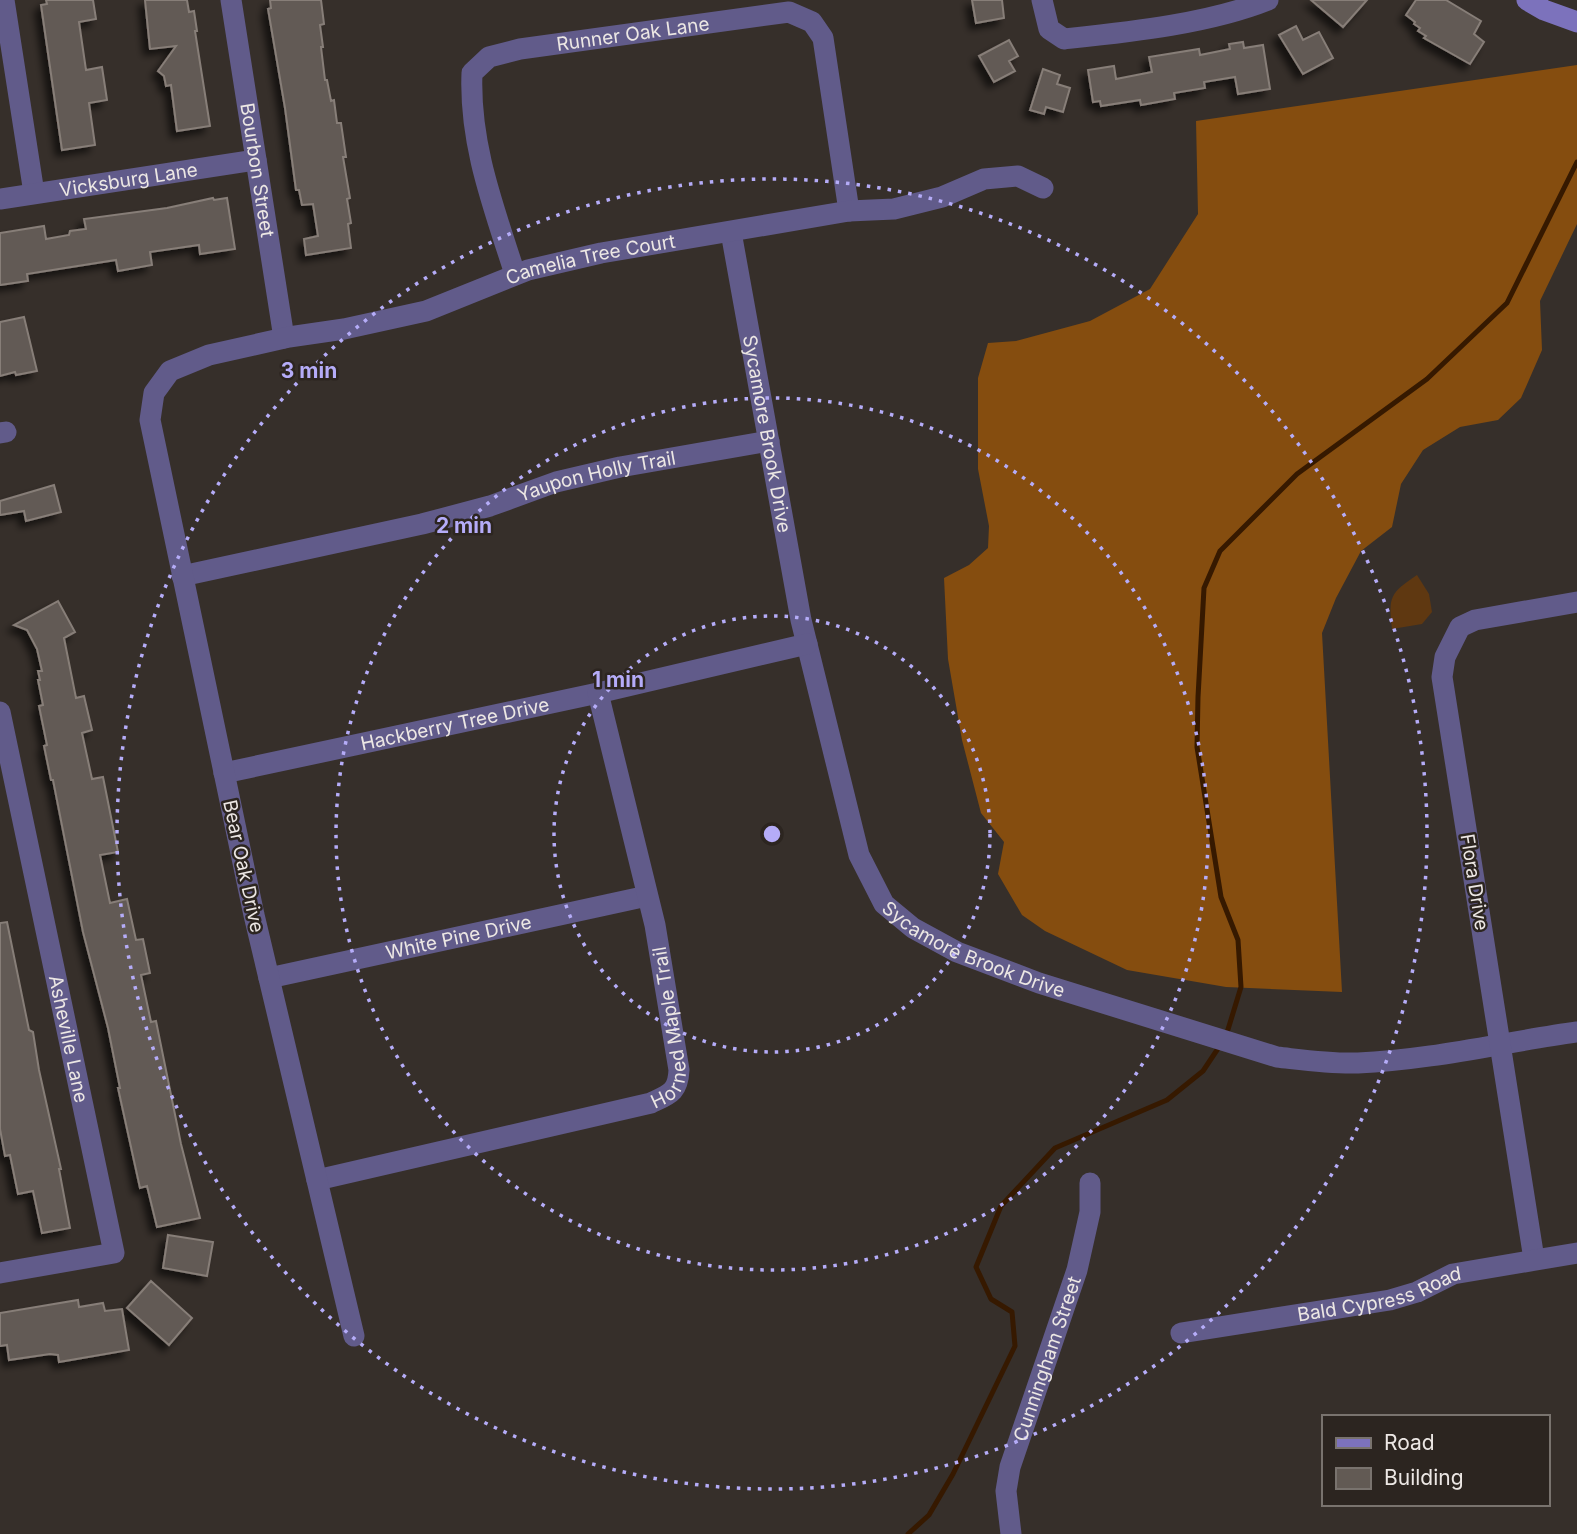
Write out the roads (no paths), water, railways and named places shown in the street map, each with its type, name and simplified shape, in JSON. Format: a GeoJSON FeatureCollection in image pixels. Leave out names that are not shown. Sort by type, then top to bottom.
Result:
{"type":"FeatureCollection","features":[{"type":"Feature","properties":{"kind":"street"},"geometry":{"type":"LineString","coordinates":[[4,0],[34,193]]}},
{"type":"Feature","properties":{"kind":"street","name":"Bourbon Street"},"geometry":{"type":"LineString","coordinates":[[231,0],[284,338]]}},
{"type":"Feature","properties":{"kind":"street"},"geometry":{"type":"LineString","coordinates":[[1042,0],[1049,29],[1065,39],[1244,10],[1268,0]]}},
{"type":"Feature","properties":{"kind":"street"},"geometry":{"type":"LineString","coordinates":[[1527,0],[1544,10],[1577,22]]}},
{"type":"Feature","properties":{"kind":"street","name":"Runner Oak Lane"},"geometry":{"type":"LineString","coordinates":[[515,274],[486,189],[471,102],[472,73],[489,57],[520,49],[789,12],[812,22],[823,38],[849,211]]}},
{"type":"Feature","properties":{"kind":"street","name":"Vicksburg Lane"},"geometry":{"type":"LineString","coordinates":[[0,199],[256,160]]}},
{"type":"Feature","properties":{"kind":"street","name":"Camelia Tree Court"},"geometry":{"type":"LineString","coordinates":[[154,393],[170,371],[209,355],[426,311],[515,274],[601,253],[849,211],[894,209],[942,197],[984,179],[1018,176],[1043,188]]}},
{"type":"Feature","properties":{"kind":"street","name":"Sycamore Brook Drive"},"geometry":{"type":"LineString","coordinates":[[731,232],[807,644],[859,855],[884,904],[913,928],[957,953],[1039,983],[1277,1057],[1356,1063],[1402,1060],[1577,1032]]}},
{"type":"Feature","properties":{"kind":"street","name":"Bear Oak Drive"},"geometry":{"type":"LineString","coordinates":[[154,393],[149,420],[269,978],[354,1336]]}},
{"type":"Feature","properties":{"kind":"street","name":"Yaupon Holly Trail"},"geometry":{"type":"LineString","coordinates":[[183,576],[433,521],[489,506],[556,482],[620,467],[769,441]]}},
{"type":"Feature","properties":{"kind":"street","name":"Flora Drive"},"geometry":{"type":"LineString","coordinates":[[1534,1259],[1442,677],[1445,657],[1460,627],[1475,620],[1577,602]]}},
{"type":"Feature","properties":{"kind":"street","name":"Hackberry Tree Drive"},"geometry":{"type":"LineString","coordinates":[[224,773],[598,693],[807,644]]}},
{"type":"Feature","properties":{"kind":"street","name":"Horned Maple Trail"},"geometry":{"type":"LineString","coordinates":[[317,1180],[651,1102],[669,1095],[678,1084],[679,1070],[648,896],[598,693]]}},
{"type":"Feature","properties":{"kind":"street","name":"Asheville Lane"},"geometry":{"type":"LineString","coordinates":[[0,712],[114,1254],[0,1273]]}},
{"type":"Feature","properties":{"kind":"street","name":"White Pine Drive"},"geometry":{"type":"LineString","coordinates":[[269,978],[648,896]]}},
{"type":"Feature","properties":{"kind":"street","name":"Cunningham Street"},"geometry":{"type":"LineString","coordinates":[[1011,1534],[1006,1491],[1010,1467],[1077,1270],[1090,1212],[1090,1183]]}},
{"type":"Feature","properties":{"kind":"street","name":"Bald Cypress Road"},"geometry":{"type":"LineString","coordinates":[[1181,1333],[1390,1300],[1417,1292],[1453,1274],[1577,1253]]}},
{"type":"Feature","properties":{"kind":"waterway"},"geometry":{"type":"LineString","coordinates":[[1226,1036],[1241,987],[1238,940],[1221,897],[1197,747],[1204,588],[1220,551],[1297,474],[1427,379],[1507,303],[1577,162]]}},
{"type":"Feature","properties":{"kind":"waterway"},"geometry":{"type":"LineString","coordinates":[[908,1534],[929,1515],[953,1474],[1015,1346],[1012,1312],[991,1299],[976,1267],[1001,1206],[1055,1148],[1167,1100],[1203,1071],[1221,1044]]}}]}
